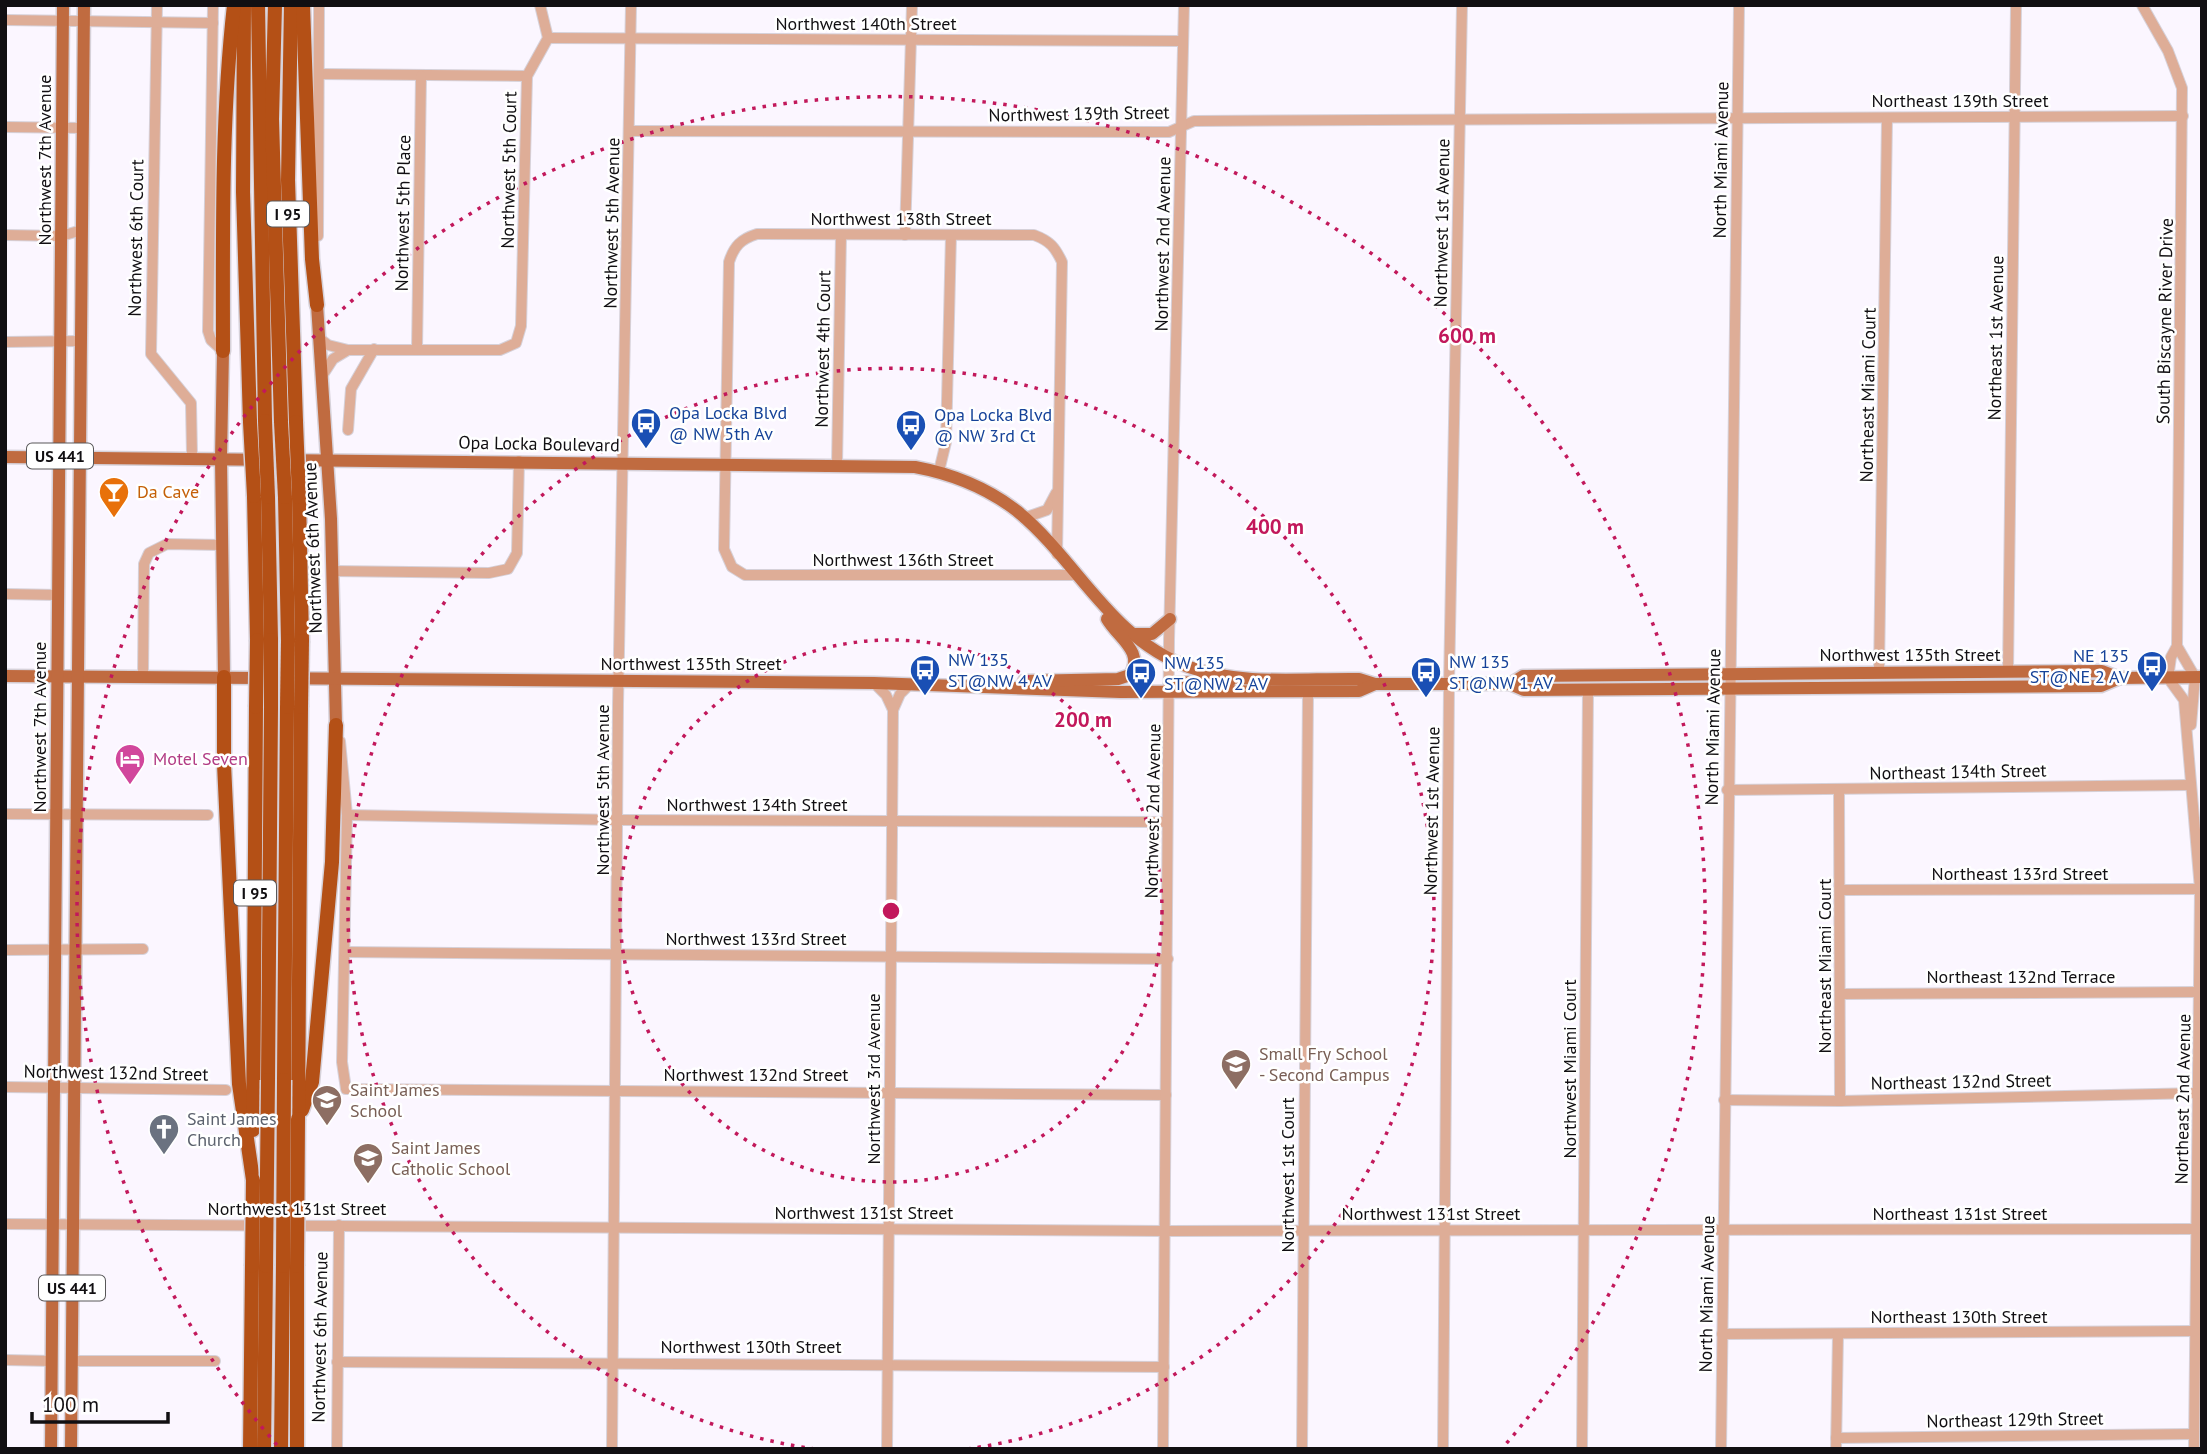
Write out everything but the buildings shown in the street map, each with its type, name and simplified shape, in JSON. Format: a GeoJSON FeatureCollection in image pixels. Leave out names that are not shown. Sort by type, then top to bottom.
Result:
{"type":"FeatureCollection","features":[{"type":"Feature","properties":{"kind":"highway"},"geometry":{"type":"LineString","coordinates":[[223,351],[223,175],[234,5]]}},
{"type":"Feature","properties":{"kind":"highway","name":"I 95"},"geometry":{"type":"LineString","coordinates":[[244,5],[243,204],[258,422],[264,640],[247,1083],[259,1266],[250,1449]]}},
{"type":"Feature","properties":{"kind":"highway"},"geometry":{"type":"LineString","coordinates":[[258,5],[258,422]]}},
{"type":"Feature","properties":{"kind":"highway"},"geometry":{"type":"LineString","coordinates":[[275,5],[272,119],[288,422]]}},
{"type":"Feature","properties":{"kind":"highway","name":"I 95"},"geometry":{"type":"LineString","coordinates":[[290,5],[288,422],[295,641],[298,1081]]}},
{"type":"Feature","properties":{"kind":"highway"},"geometry":{"type":"LineString","coordinates":[[303,5],[312,260],[317,305]]}},
{"type":"Feature","properties":{"kind":"highway"},"geometry":{"type":"LineString","coordinates":[[224,677],[223,764],[259,1266],[264,1449]]}},
{"type":"Feature","properties":{"kind":"highway"},"geometry":{"type":"LineString","coordinates":[[297,1449],[290,1266],[298,1081],[332,862],[336,725]]}},
{"type":"Feature","properties":{"kind":"highway"},"geometry":{"type":"LineString","coordinates":[[281,1449],[298,1081]]}},
{"type":"Feature","properties":{"kind":"main road","name":"Northwest 7th Avenue"},"geometry":{"type":"LineString","coordinates":[[51,1449],[64,5]]}},
{"type":"Feature","properties":{"kind":"main road","name":"Northwest 7th Avenue"},"geometry":{"type":"LineString","coordinates":[[71,1449],[84,5]]}},
{"type":"Feature","properties":{"kind":"main road","name":"Northwest 6th Avenue"},"geometry":{"type":"LineString","coordinates":[[317,305],[327,459],[336,725]]}},
{"type":"Feature","properties":{"kind":"main road"},"geometry":{"type":"LineString","coordinates":[[223,351],[220,457],[224,677]]}},
{"type":"Feature","properties":{"kind":"main road","name":"Opa Locka Boulevard"},"geometry":{"type":"LineString","coordinates":[[5,457],[192,456],[725,463],[905,466],[939,471],[984,489],[1024,517],[1098,603],[1131,633],[1169,658]]}},
{"type":"Feature","properties":{"kind":"main road"},"geometry":{"type":"LineString","coordinates":[[1003,686],[1033,679],[1118,679],[1130,676],[1135,656],[1098,603]]}},
{"type":"Feature","properties":{"kind":"main road"},"geometry":{"type":"LineString","coordinates":[[1131,633],[1152,634],[1170,619]]}},
{"type":"Feature","properties":{"kind":"main road","name":"Northwest 135th Street"},"geometry":{"type":"LineString","coordinates":[[1169,658],[1198,671],[1244,678],[1359,679],[1375,684],[1510,684],[1524,690],[2101,686],[2120,678]]}},
{"type":"Feature","properties":{"kind":"main road","name":"Northwest 135th Street"},"geometry":{"type":"LineString","coordinates":[[1510,684],[1523,676],[1880,672],[2102,671],[2120,678]]}},
{"type":"Feature","properties":{"kind":"main road"},"geometry":{"type":"LineString","coordinates":[[1588,689],[1593,682],[1631,681],[1645,675]]}},
{"type":"Feature","properties":{"kind":"main road","name":"Northwest 135th Street"},"geometry":{"type":"LineString","coordinates":[[5,676],[874,683],[1308,691],[1359,691],[1375,684]]}},
{"type":"Feature","properties":{"kind":"main road"},"geometry":{"type":"LineString","coordinates":[[2120,678],[2199,677]]}},
{"type":"Feature","properties":{"kind":"main road"},"geometry":{"type":"LineString","coordinates":[[1170,688],[1224,683],[1244,678]]}},
{"type":"Feature","properties":{"kind":"main road"},"geometry":{"type":"LineString","coordinates":[[52,1361],[65,1371],[72,1393]]}},
{"type":"Feature","properties":{"kind":"street","name":"Northwest 6th Court"},"geometry":{"type":"LineString","coordinates":[[157,5],[151,354],[191,403],[192,456]]}},
{"type":"Feature","properties":{"kind":"street"},"geometry":{"type":"LineString","coordinates":[[213,5],[208,331],[211,340],[223,351]]}},
{"type":"Feature","properties":{"kind":"street","name":"Northwest 6th Avenue"},"geometry":{"type":"LineString","coordinates":[[317,305],[319,5]]}},
{"type":"Feature","properties":{"kind":"street"},"geometry":{"type":"LineString","coordinates":[[540,5],[548,38]]}},
{"type":"Feature","properties":{"kind":"street","name":"Northwest 5th Avenue"},"geometry":{"type":"LineString","coordinates":[[612,1449],[619,681],[631,5]]}},
{"type":"Feature","properties":{"kind":"street"},"geometry":{"type":"LineString","coordinates":[[905,234],[912,5]]}},
{"type":"Feature","properties":{"kind":"street","name":"Northwest 2nd Avenue"},"geometry":{"type":"LineString","coordinates":[[1163,1449],[1169,658],[1184,5]]}},
{"type":"Feature","properties":{"kind":"street","name":"Northwest 1st Avenue"},"geometry":{"type":"LineString","coordinates":[[1443,1449],[1448,684],[1462,5]]}},
{"type":"Feature","properties":{"kind":"street","name":"North Miami Avenue"},"geometry":{"type":"LineString","coordinates":[[1721,1449],[1727,790],[1739,5]]}},
{"type":"Feature","properties":{"kind":"street","name":"Northeast 1st Avenue"},"geometry":{"type":"LineString","coordinates":[[2008,672],[2016,5]]}},
{"type":"Feature","properties":{"kind":"street","name":"South Biscayne River Drive"},"geometry":{"type":"LineString","coordinates":[[2142,5],[2168,51],[2182,88],[2177,646],[2171,657],[2168,678]]}},
{"type":"Feature","properties":{"kind":"street"},"geometry":{"type":"LineString","coordinates":[[5,20],[212,23]]}},
{"type":"Feature","properties":{"kind":"street","name":"Northwest 140th Street"},"geometry":{"type":"LineString","coordinates":[[548,38],[1184,41]]}},
{"type":"Feature","properties":{"kind":"street","name":"Northwest 5th Court"},"geometry":{"type":"LineString","coordinates":[[417,350],[500,350],[510,348],[518,340],[521,326],[527,76],[548,38]]}},
{"type":"Feature","properties":{"kind":"street"},"geometry":{"type":"LineString","coordinates":[[320,74],[527,76]]}},
{"type":"Feature","properties":{"kind":"street","name":"Northwest 5th Place"},"geometry":{"type":"LineString","coordinates":[[417,350],[421,76]]}},
{"type":"Feature","properties":{"kind":"street","name":"Northeast 139th Street"},"geometry":{"type":"LineString","coordinates":[[1737,119],[2183,116]]}},
{"type":"Feature","properties":{"kind":"street","name":"Northeast Miami Court"},"geometry":{"type":"LineString","coordinates":[[1880,672],[1887,118]]}},
{"type":"Feature","properties":{"kind":"street","name":"Northwest 139th Street"},"geometry":{"type":"LineString","coordinates":[[630,131],[1169,132],[1194,121],[1737,119]]}},
{"type":"Feature","properties":{"kind":"street"},"geometry":{"type":"LineString","coordinates":[[5,127],[83,128]]}},
{"type":"Feature","properties":{"kind":"street"},"geometry":{"type":"LineString","coordinates":[[5,235],[61,236],[82,230]]}},
{"type":"Feature","properties":{"kind":"street","name":"Northwest 138th Street"},"geometry":{"type":"LineString","coordinates":[[725,463],[729,262],[736,246],[743,239],[757,234],[1034,235],[1048,240],[1056,248],[1062,262],[1057,492]]}},
{"type":"Feature","properties":{"kind":"street","name":"Northwest 4th Court"},"geometry":{"type":"LineString","coordinates":[[837,465],[841,234]]}},
{"type":"Feature","properties":{"kind":"street"},"geometry":{"type":"LineString","coordinates":[[939,471],[946,442],[951,235]]}},
{"type":"Feature","properties":{"kind":"street"},"geometry":{"type":"LineString","coordinates":[[318,338],[328,345],[348,350],[417,350]]}},
{"type":"Feature","properties":{"kind":"street"},"geometry":{"type":"LineString","coordinates":[[5,342],[81,341]]}},
{"type":"Feature","properties":{"kind":"street"},"geometry":{"type":"LineString","coordinates":[[348,430],[351,389],[374,349]]}},
{"type":"Feature","properties":{"kind":"street"},"geometry":{"type":"LineString","coordinates":[[321,377],[333,359],[348,350]]}},
{"type":"Feature","properties":{"kind":"street"},"geometry":{"type":"LineString","coordinates":[[332,571],[504,571],[512,566],[517,549],[519,461]]}},
{"type":"Feature","properties":{"kind":"street","name":"Northwest 136th Street"},"geometry":{"type":"LineString","coordinates":[[725,463],[724,549],[732,567],[745,575],[1075,575]]}},
{"type":"Feature","properties":{"kind":"street"},"geometry":{"type":"LineString","coordinates":[[1024,517],[1047,510],[1057,492]]}},
{"type":"Feature","properties":{"kind":"street"},"geometry":{"type":"LineString","coordinates":[[1057,492],[1057,554]]}},
{"type":"Feature","properties":{"kind":"street"},"geometry":{"type":"LineString","coordinates":[[144,678],[144,564],[149,553],[167,544],[222,545]]}},
{"type":"Feature","properties":{"kind":"street"},"geometry":{"type":"LineString","coordinates":[[5,594],[58,595]]}},
{"type":"Feature","properties":{"kind":"street"},"geometry":{"type":"LineString","coordinates":[[2177,646],[2199,677]]}},
{"type":"Feature","properties":{"kind":"street","name":"Northeast 2nd Avenue"},"geometry":{"type":"LineString","coordinates":[[2194,1449],[2201,992],[2197,837],[2189,785],[2190,750],[2199,677]]}},
{"type":"Feature","properties":{"kind":"street","name":"Northeast 2nd Avenue"},"geometry":{"type":"LineString","coordinates":[[2168,678],[2184,700],[2190,750]]}},
{"type":"Feature","properties":{"kind":"street"},"geometry":{"type":"LineString","coordinates":[[874,683],[886,695],[894,710]]}},
{"type":"Feature","properties":{"kind":"street"},"geometry":{"type":"LineString","coordinates":[[894,710],[900,694],[910,684]]}},
{"type":"Feature","properties":{"kind":"street","name":"Northwest Miami Court"},"geometry":{"type":"LineString","coordinates":[[1582,1449],[1588,689]]}},
{"type":"Feature","properties":{"kind":"street","name":"Northwest 1st Court"},"geometry":{"type":"LineString","coordinates":[[1302,1449],[1308,691]]}},
{"type":"Feature","properties":{"kind":"street","name":"Northwest 3rd Avenue"},"geometry":{"type":"LineString","coordinates":[[887,1449],[894,710]]}},
{"type":"Feature","properties":{"kind":"street","name":"Northwest 6th Avenue"},"geometry":{"type":"LineString","coordinates":[[336,725],[342,751],[347,815],[342,1062],[346,1089]]}},
{"type":"Feature","properties":{"kind":"street","name":"Northeast 134th Street"},"geometry":{"type":"LineString","coordinates":[[1727,790],[2189,785]]}},
{"type":"Feature","properties":{"kind":"street","name":"Northeast Miami Court"},"geometry":{"type":"LineString","coordinates":[[1839,790],[1840,1101]]}},
{"type":"Feature","properties":{"kind":"street"},"geometry":{"type":"LineString","coordinates":[[5,814],[208,815]]}},
{"type":"Feature","properties":{"kind":"street","name":"Northwest 134th Street"},"geometry":{"type":"LineString","coordinates":[[347,815],[619,820],[1167,822]]}},
{"type":"Feature","properties":{"kind":"street","name":"Northeast 133rd Street"},"geometry":{"type":"LineString","coordinates":[[1840,891],[2200,889]]}},
{"type":"Feature","properties":{"kind":"street"},"geometry":{"type":"LineString","coordinates":[[5,950],[143,949]]}},
{"type":"Feature","properties":{"kind":"street","name":"Northwest 133rd Street"},"geometry":{"type":"LineString","coordinates":[[345,952],[1168,958]]}},
{"type":"Feature","properties":{"kind":"street","name":"Northeast 132nd Terrace"},"geometry":{"type":"LineString","coordinates":[[1841,993],[2201,992]]}},
{"type":"Feature","properties":{"kind":"street","name":"Northwest 132nd Street"},"geometry":{"type":"LineString","coordinates":[[5,1087],[247,1083]]}},
{"type":"Feature","properties":{"kind":"street","name":"Northwest 132nd Street"},"geometry":{"type":"LineString","coordinates":[[346,1089],[1166,1095]]}},
{"type":"Feature","properties":{"kind":"street","name":"Northeast 132nd Street"},"geometry":{"type":"LineString","coordinates":[[1724,1100],[1840,1101],[2200,1093]]}},
{"type":"Feature","properties":{"kind":"street","name":"Northwest 131st Street"},"geometry":{"type":"LineString","coordinates":[[5,1224],[1165,1231],[1723,1228]]}},
{"type":"Feature","properties":{"kind":"street","name":"Northwest 6th Avenue"},"geometry":{"type":"LineString","coordinates":[[337,1449],[339,1225]]}},
{"type":"Feature","properties":{"kind":"street","name":"Northeast 131st Street"},"geometry":{"type":"LineString","coordinates":[[1723,1228],[1819,1231],[2196,1229]]}},
{"type":"Feature","properties":{"kind":"street","name":"Northeast 130th Street"},"geometry":{"type":"LineString","coordinates":[[1722,1334],[2195,1331]]}},
{"type":"Feature","properties":{"kind":"street"},"geometry":{"type":"LineString","coordinates":[[1836,1443],[1838,1334]]}},
{"type":"Feature","properties":{"kind":"street"},"geometry":{"type":"LineString","coordinates":[[5,1360],[52,1361]]}},
{"type":"Feature","properties":{"kind":"street"},"geometry":{"type":"LineString","coordinates":[[72,1361],[215,1361]]}},
{"type":"Feature","properties":{"kind":"street","name":"Northwest 130th Street"},"geometry":{"type":"LineString","coordinates":[[337,1362],[1164,1367]]}},
{"type":"Feature","properties":{"kind":"street","name":"Northeast 129th Street"},"geometry":{"type":"LineString","coordinates":[[1836,1443],[2194,1434]]}},
{"type":"Feature","properties":{"kind":"place","name":"Opa Locka Blvd @ NW 5th Av"},"geometry":{"type":"Point","coordinates":[646,450]}},
{"type":"Feature","properties":{"kind":"place","name":"Opa Locka Blvd @ NW 3rd Ct"},"geometry":{"type":"Point","coordinates":[911,452]}},
{"type":"Feature","properties":{"kind":"place","name":"Da Cave"},"geometry":{"type":"Point","coordinates":[114,519]}},
{"type":"Feature","properties":{"kind":"place","name":"NE 135 ST@NE 2 AV"},"geometry":{"type":"Point","coordinates":[2152,693]}},
{"type":"Feature","properties":{"kind":"place","name":"NW 135 ST@NW 4 AV"},"geometry":{"type":"Point","coordinates":[925,697]}},
{"type":"Feature","properties":{"kind":"place","name":"NW 135 ST@NW 1 AV"},"geometry":{"type":"Point","coordinates":[1426,699]}},
{"type":"Feature","properties":{"kind":"place","name":"NW 135 ST@NW 2 AV"},"geometry":{"type":"Point","coordinates":[1141,700]}},
{"type":"Feature","properties":{"kind":"place","name":"Motel Seven"},"geometry":{"type":"Point","coordinates":[130,786]}},
{"type":"Feature","properties":{"kind":"place","name":"Small Fry School - Second Campus"},"geometry":{"type":"Point","coordinates":[1236,1091]}},
{"type":"Feature","properties":{"kind":"place","name":"Saint James School"},"geometry":{"type":"Point","coordinates":[327,1127]}},
{"type":"Feature","properties":{"kind":"place","name":"Saint James Church"},"geometry":{"type":"Point","coordinates":[164,1156]}},
{"type":"Feature","properties":{"kind":"place","name":"Saint James Catholic School"},"geometry":{"type":"Point","coordinates":[368,1185]}}]}
